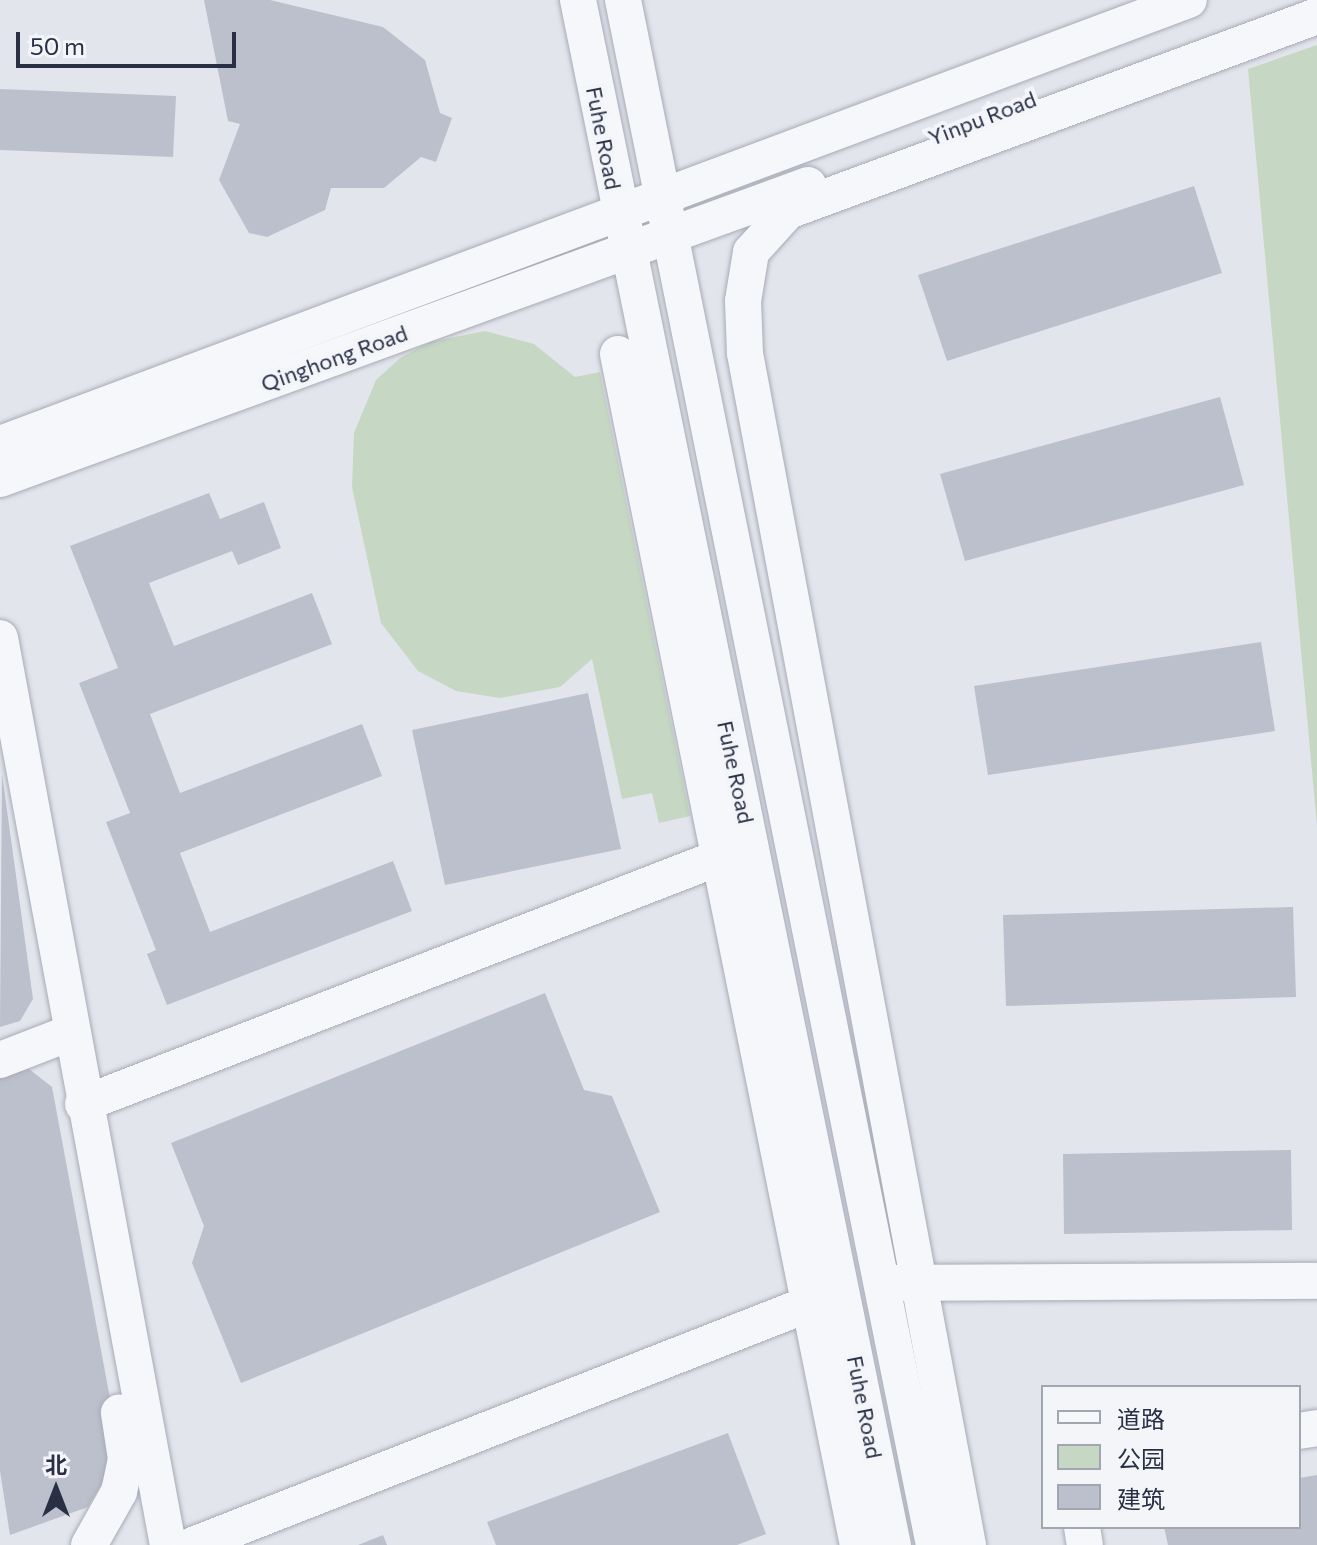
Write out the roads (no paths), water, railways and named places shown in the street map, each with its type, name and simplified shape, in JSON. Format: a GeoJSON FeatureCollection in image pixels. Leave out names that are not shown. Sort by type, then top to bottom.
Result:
{"type":"FeatureCollection","features":[{"type":"Feature","properties":{"kind":"street","name":"Fuhe Road"},"geometry":{"type":"LineString","coordinates":[[578,0],[736,852],[826,1298],[893,1545]]}},
{"type":"Feature","properties":{"kind":"street","name":"Fuhe Road"},"geometry":{"type":"LineString","coordinates":[[623,0],[934,1545]]}},
{"type":"Feature","properties":{"kind":"street","name":"Yinpu Road"},"geometry":{"type":"LineString","coordinates":[[661,196],[1189,0]]}},
{"type":"Feature","properties":{"kind":"street","name":"Yinpu Road"},"geometry":{"type":"LineString","coordinates":[[669,238],[1296,0]]}},
{"type":"Feature","properties":{"kind":"street"},"geometry":{"type":"LineString","coordinates":[[968,1545],[745,353],[743,301],[751,252],[788,211],[1317,16]]}},
{"type":"Feature","properties":{"kind":"street","name":"Qinghong Road"},"geometry":{"type":"LineString","coordinates":[[0,444],[661,196]]}},
{"type":"Feature","properties":{"kind":"street","name":"Qinghong Road"},"geometry":{"type":"LineString","coordinates":[[0,479],[669,238]]}},
{"type":"Feature","properties":{"kind":"street"},"geometry":{"type":"LineString","coordinates":[[83,1104],[736,852],[618,354]]}},
{"type":"Feature","properties":{"kind":"street"},"geometry":{"type":"LineString","coordinates":[[0,638],[83,1104],[168,1545]]}},
{"type":"Feature","properties":{"kind":"street"},"geometry":{"type":"LineString","coordinates":[[0,686],[126,1459],[111,1514],[89,1545]]}},
{"type":"Feature","properties":{"kind":"street"},"geometry":{"type":"LineString","coordinates":[[0,1060],[57,1038]]}},
{"type":"Feature","properties":{"kind":"street"},"geometry":{"type":"LineString","coordinates":[[881,1283],[1317,1281]]}},
{"type":"Feature","properties":{"kind":"street"},"geometry":{"type":"LineString","coordinates":[[193,1545],[826,1298],[858,1545]]}}]}
